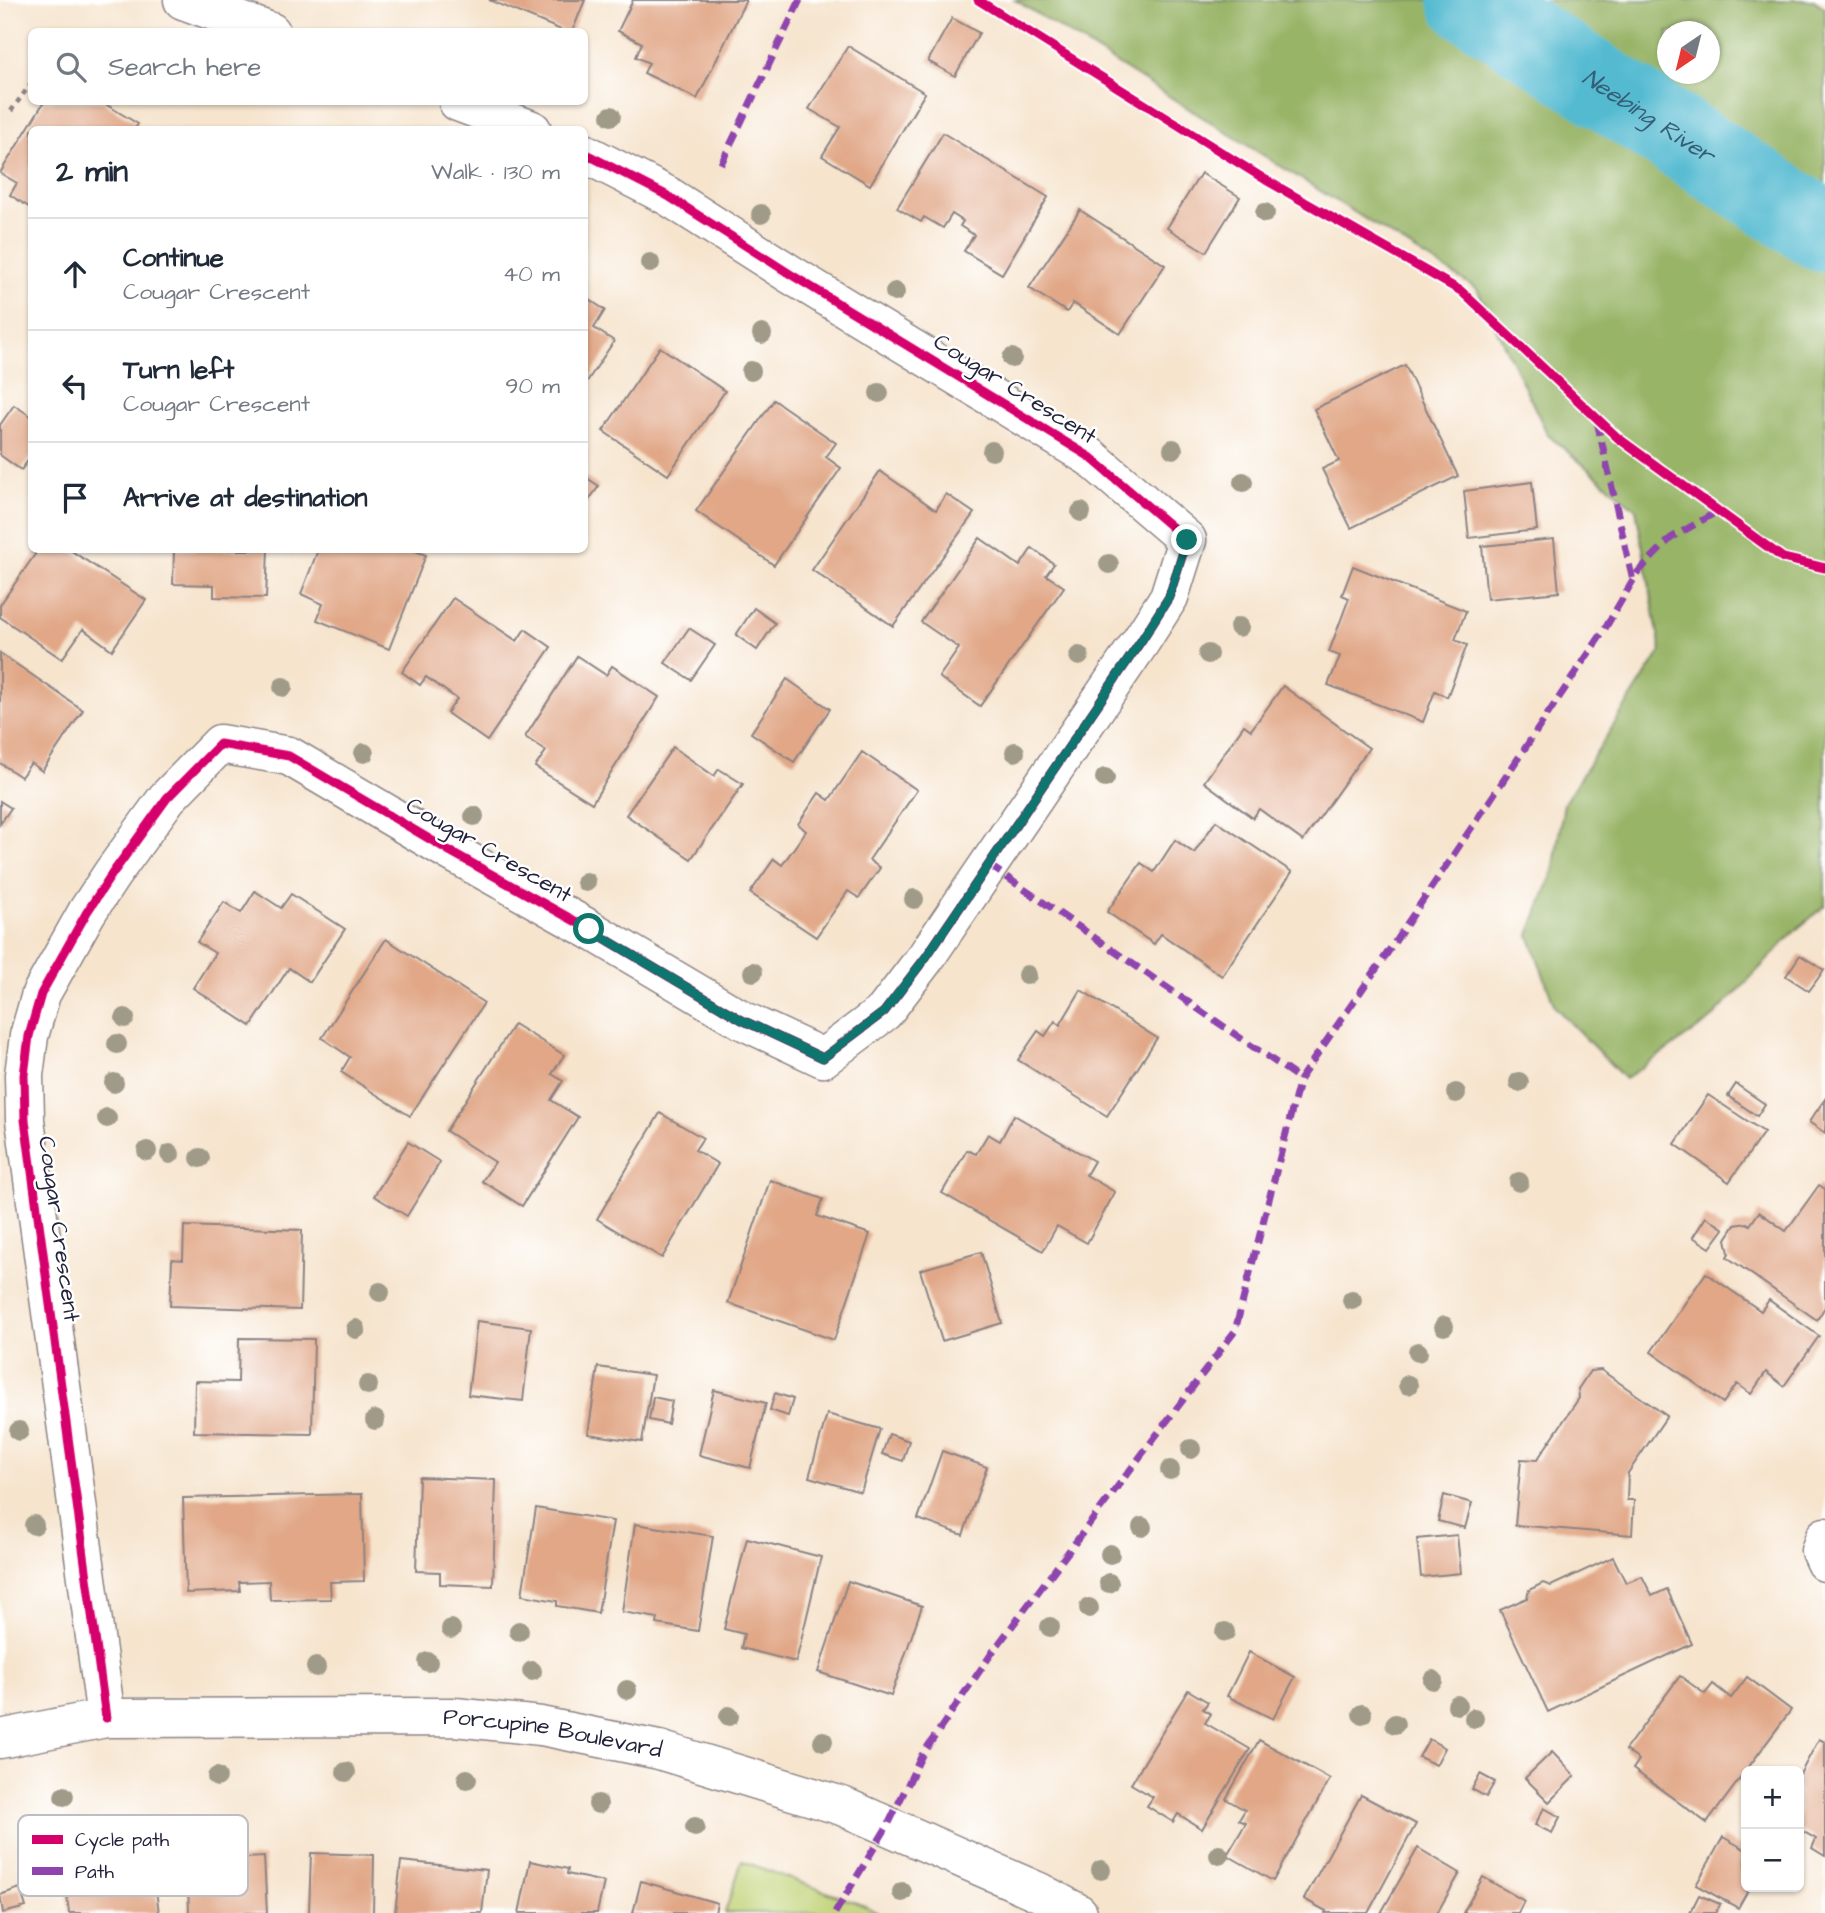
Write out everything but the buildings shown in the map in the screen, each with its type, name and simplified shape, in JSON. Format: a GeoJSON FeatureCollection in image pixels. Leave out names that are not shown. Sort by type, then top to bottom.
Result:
{"type":"FeatureCollection","features":[{"type":"Feature","properties":{"kind":"street"},"geometry":{"type":"LineString","coordinates":[[183,0],[260,28]]}},
{"type":"Feature","properties":{"kind":"street"},"geometry":{"type":"LineString","coordinates":[[466,105],[521,126]]}},
{"type":"Feature","properties":{"kind":"street","name":"Cougar Crescent"},"geometry":{"type":"LineString","coordinates":[[106,1718],[25,1120],[24,1075],[29,1036],[41,994],[87,912],[167,798],[220,744],[289,756],[742,1020],[823,1058],[884,1012],[926,957],[1169,597],[1187,540],[1090,457],[790,274],[668,196],[588,155]]}},
{"type":"Feature","properties":{"kind":"street"},"geometry":{"type":"LineString","coordinates":[[1825,1537],[1820,1551],[1825,1562]]}},
{"type":"Feature","properties":{"kind":"street","name":"Porcupine Boulevard"},"geometry":{"type":"LineString","coordinates":[[0,1738],[106,1718],[455,1717],[541,1726],[654,1749],[754,1777],[842,1806],[1039,1892],[1078,1913]]}},
{"type":"Feature","properties":{"kind":"path"},"geometry":{"type":"LineString","coordinates":[[11,111],[28,88]]}},
{"type":"Feature","properties":{"kind":"green space"},"geometry":{"type":"Polygon","coordinates":[[[1015,0],[1814,0],[1825,8],[1825,906],[1797,929],[1709,1021],[1625,1079],[1555,1007],[1529,935],[1553,872],[1564,803],[1661,651],[1636,509],[1548,435],[1477,289],[1015,0]]]}},
{"type":"Feature","properties":{"kind":"green space"},"geometry":{"type":"Polygon","coordinates":[[[742,1861],[865,1906],[879,1913],[725,1913],[742,1861]]]}},
{"type":"Feature","properties":{"kind":"waterway","name":"Neebing River"},"geometry":{"type":"LineString","coordinates":[[1469,0],[1825,232]]}},
{"type":"Feature","properties":{"kind":"marked path"},"geometry":{"type":"LineString","coordinates":[[721,164],[800,0]]}},
{"type":"Feature","properties":{"kind":"marked path"},"geometry":{"type":"LineString","coordinates":[[1597,421],[1633,581]]}},
{"type":"Feature","properties":{"kind":"marked path"},"geometry":{"type":"LineString","coordinates":[[835,1913],[888,1825],[922,1755],[994,1650],[1235,1331],[1300,1079],[1603,632],[1638,572],[1671,538],[1718,511]]}},
{"type":"Feature","properties":{"kind":"marked path"},"geometry":{"type":"LineString","coordinates":[[989,865],[1300,1079]]}},
{"type":"Feature","properties":{"kind":"cycle path"},"geometry":{"type":"LineString","coordinates":[[978,0],[1266,180],[1461,291],[1618,438],[1783,558],[1825,568]]}},
{"type":"Feature","properties":{"kind":"cycle path"},"geometry":{"type":"LineString","coordinates":[[106,1718],[25,1120],[24,1075],[29,1036],[41,994],[87,912],[167,798],[220,744],[289,756],[742,1020],[823,1058],[884,1012],[926,957],[1169,597],[1187,540],[1090,457],[790,274],[668,196],[588,155]]}},
{"type":"Feature","properties":{"kind":"route"},"geometry":{"type":"LineString","coordinates":[[589,929],[742,1020],[823,1058],[884,1012],[926,957],[1169,597],[1187,540]]}}]}
